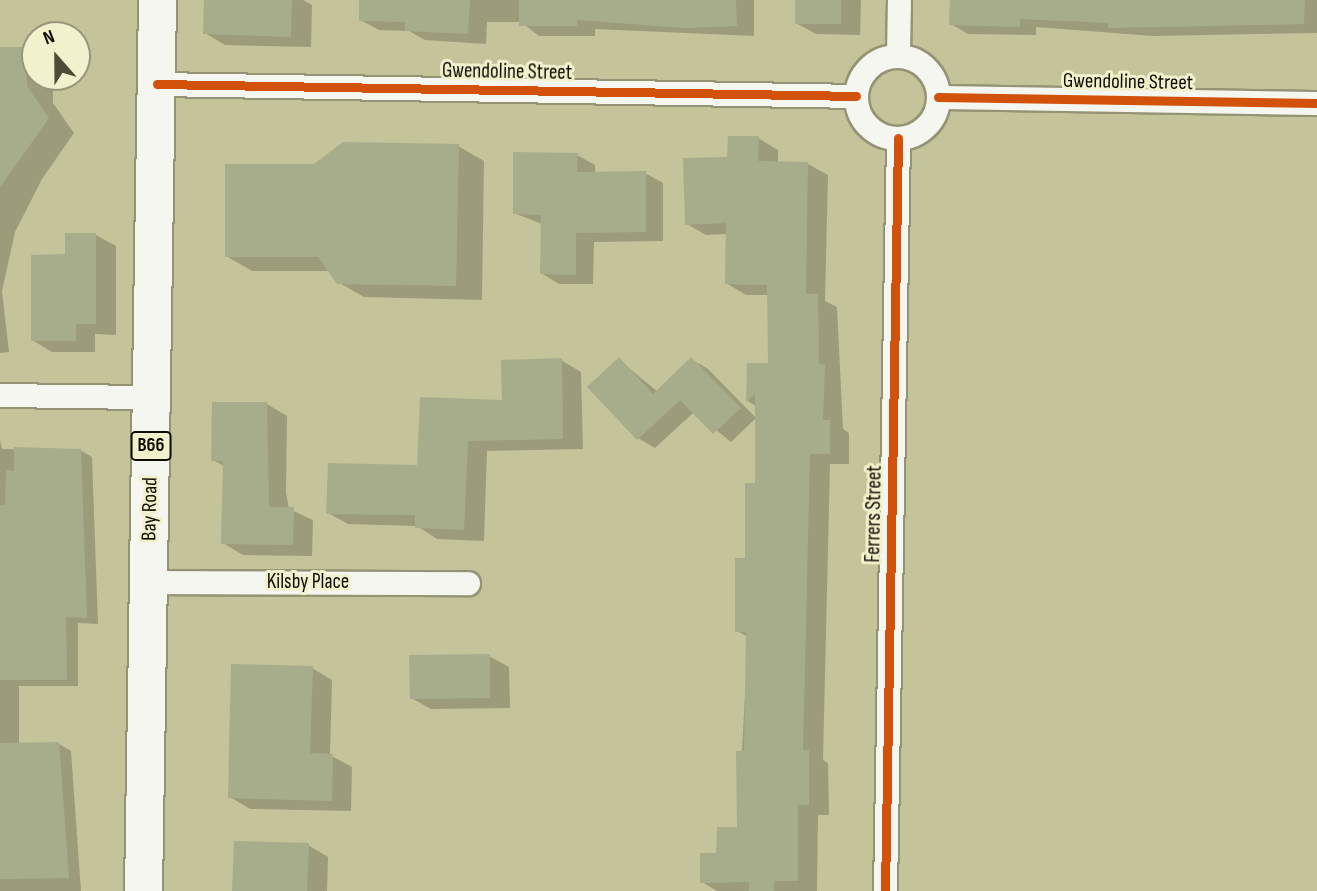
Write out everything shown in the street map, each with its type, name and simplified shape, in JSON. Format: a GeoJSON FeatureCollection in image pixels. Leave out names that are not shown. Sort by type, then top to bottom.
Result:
{"type":"FeatureCollection","features":[{"type":"Feature","properties":{"kind":"main road","name":"Bay Road"},"geometry":{"type":"LineString","coordinates":[[143,891],[158,0]]}},
{"type":"Feature","properties":{"kind":"street"},"geometry":{"type":"LineString","coordinates":[[898,55],[899,0]]}},
{"type":"Feature","properties":{"kind":"street"},"geometry":{"type":"LineString","coordinates":[[898,55],[926,69],[938,97],[935,113],[925,127],[898,138],[879,135],[866,124],[857,111],[856,96],[858,80],[868,67],[881,58],[898,55]]}},
{"type":"Feature","properties":{"kind":"street","name":"Gwendoline Street"},"geometry":{"type":"LineString","coordinates":[[157,84],[856,96]]}},
{"type":"Feature","properties":{"kind":"street","name":"Gwendoline Street"},"geometry":{"type":"LineString","coordinates":[[938,97],[1317,103]]}},
{"type":"Feature","properties":{"kind":"street","name":"Ferrers Street"},"geometry":{"type":"LineString","coordinates":[[885,891],[898,138]]}},
{"type":"Feature","properties":{"kind":"street"},"geometry":{"type":"LineString","coordinates":[[0,395],[152,397]]}},
{"type":"Feature","properties":{"kind":"street","name":"Kilsby Place"},"geometry":{"type":"LineString","coordinates":[[149,582],[468,583]]}},
{"type":"Feature","properties":{"kind":"building"},"geometry":{"type":"Polygon","coordinates":[[[204,0],[292,0],[291,37],[203,34],[204,0]]]}},
{"type":"Feature","properties":{"kind":"building"},"geometry":{"type":"Polygon","coordinates":[[[359,0],[470,0],[468,34],[405,31],[405,22],[359,21],[359,0]]]}},
{"type":"Feature","properties":{"kind":"building"},"geometry":{"type":"Polygon","coordinates":[[[519,0],[736,0],[737,26],[685,28],[577,20],[577,26],[519,26],[519,0]]]}},
{"type":"Feature","properties":{"kind":"building"},"geometry":{"type":"Polygon","coordinates":[[[795,0],[841,0],[841,24],[795,24],[795,0]]]}},
{"type":"Feature","properties":{"kind":"building"},"geometry":{"type":"Polygon","coordinates":[[[950,0],[1305,0],[1304,24],[1108,28],[1108,23],[1020,19],[1020,27],[949,25],[950,0]]]}},
{"type":"Feature","properties":{"kind":"building"},"geometry":{"type":"Polygon","coordinates":[[[0,47],[21,47],[21,91],[30,91],[49,118],[0,187],[0,47]]]}},
{"type":"Feature","properties":{"kind":"building"},"geometry":{"type":"Polygon","coordinates":[[[728,136],[759,136],[758,161],[808,162],[806,294],[818,294],[819,364],[825,365],[823,420],[830,420],[830,454],[810,454],[803,750],[809,750],[809,805],[798,805],[798,881],[774,881],[774,891],[749,891],[749,882],[700,883],[700,853],[716,853],[717,827],[737,827],[736,751],[744,751],[746,632],[735,632],[735,558],[745,558],[745,483],[755,483],[755,394],[746,402],[747,363],[768,363],[767,285],[725,284],[726,223],[685,225],[683,158],[727,157],[728,136]]]}},
{"type":"Feature","properties":{"kind":"building"},"geometry":{"type":"Polygon","coordinates":[[[343,142],[459,144],[456,286],[337,284],[318,257],[225,257],[225,164],[314,164],[343,142]]]}},
{"type":"Feature","properties":{"kind":"building"},"geometry":{"type":"Polygon","coordinates":[[[513,152],[578,153],[577,172],[646,171],[646,232],[576,233],[576,275],[540,274],[541,215],[513,214],[513,152]]]}},
{"type":"Feature","properties":{"kind":"building"},"geometry":{"type":"Polygon","coordinates":[[[65,233],[96,233],[96,324],[76,324],[76,341],[31,341],[31,255],[65,254],[65,233]]]}},
{"type":"Feature","properties":{"kind":"building"},"geometry":{"type":"Polygon","coordinates":[[[619,357],[653,394],[691,357],[741,408],[713,434],[680,400],[637,440],[587,387],[619,357]]]}},
{"type":"Feature","properties":{"kind":"building"},"geometry":{"type":"Polygon","coordinates":[[[562,358],[563,439],[468,441],[464,530],[415,528],[415,515],[326,514],[328,463],[417,465],[420,397],[502,400],[501,360],[562,358]]]}},
{"type":"Feature","properties":{"kind":"building"},"geometry":{"type":"Polygon","coordinates":[[[212,402],[267,402],[269,507],[294,507],[293,545],[221,544],[223,461],[211,461],[212,402]]]}},
{"type":"Feature","properties":{"kind":"building"},"geometry":{"type":"Polygon","coordinates":[[[14,447],[81,449],[87,618],[66,617],[67,680],[0,680],[0,505],[5,505],[6,470],[14,471],[14,447]]]}},
{"type":"Feature","properties":{"kind":"building"},"geometry":{"type":"Polygon","coordinates":[[[490,654],[490,698],[410,699],[409,655],[490,654]]]}},
{"type":"Feature","properties":{"kind":"building"},"geometry":{"type":"Polygon","coordinates":[[[231,664],[313,666],[310,753],[333,754],[332,801],[228,798],[231,664]]]}},
{"type":"Feature","properties":{"kind":"building"},"geometry":{"type":"Polygon","coordinates":[[[59,742],[69,878],[0,879],[0,743],[59,742]]]}},
{"type":"Feature","properties":{"kind":"building"},"geometry":{"type":"Polygon","coordinates":[[[234,841],[309,843],[307,891],[232,891],[234,841]]]}},
{"type":"Feature","properties":{"kind":"cycle path"},"geometry":{"type":"LineString","coordinates":[[157,84],[856,96]]}},
{"type":"Feature","properties":{"kind":"cycle path"},"geometry":{"type":"LineString","coordinates":[[938,97],[1317,103]]}},
{"type":"Feature","properties":{"kind":"cycle path"},"geometry":{"type":"LineString","coordinates":[[885,891],[898,138]]}}]}
